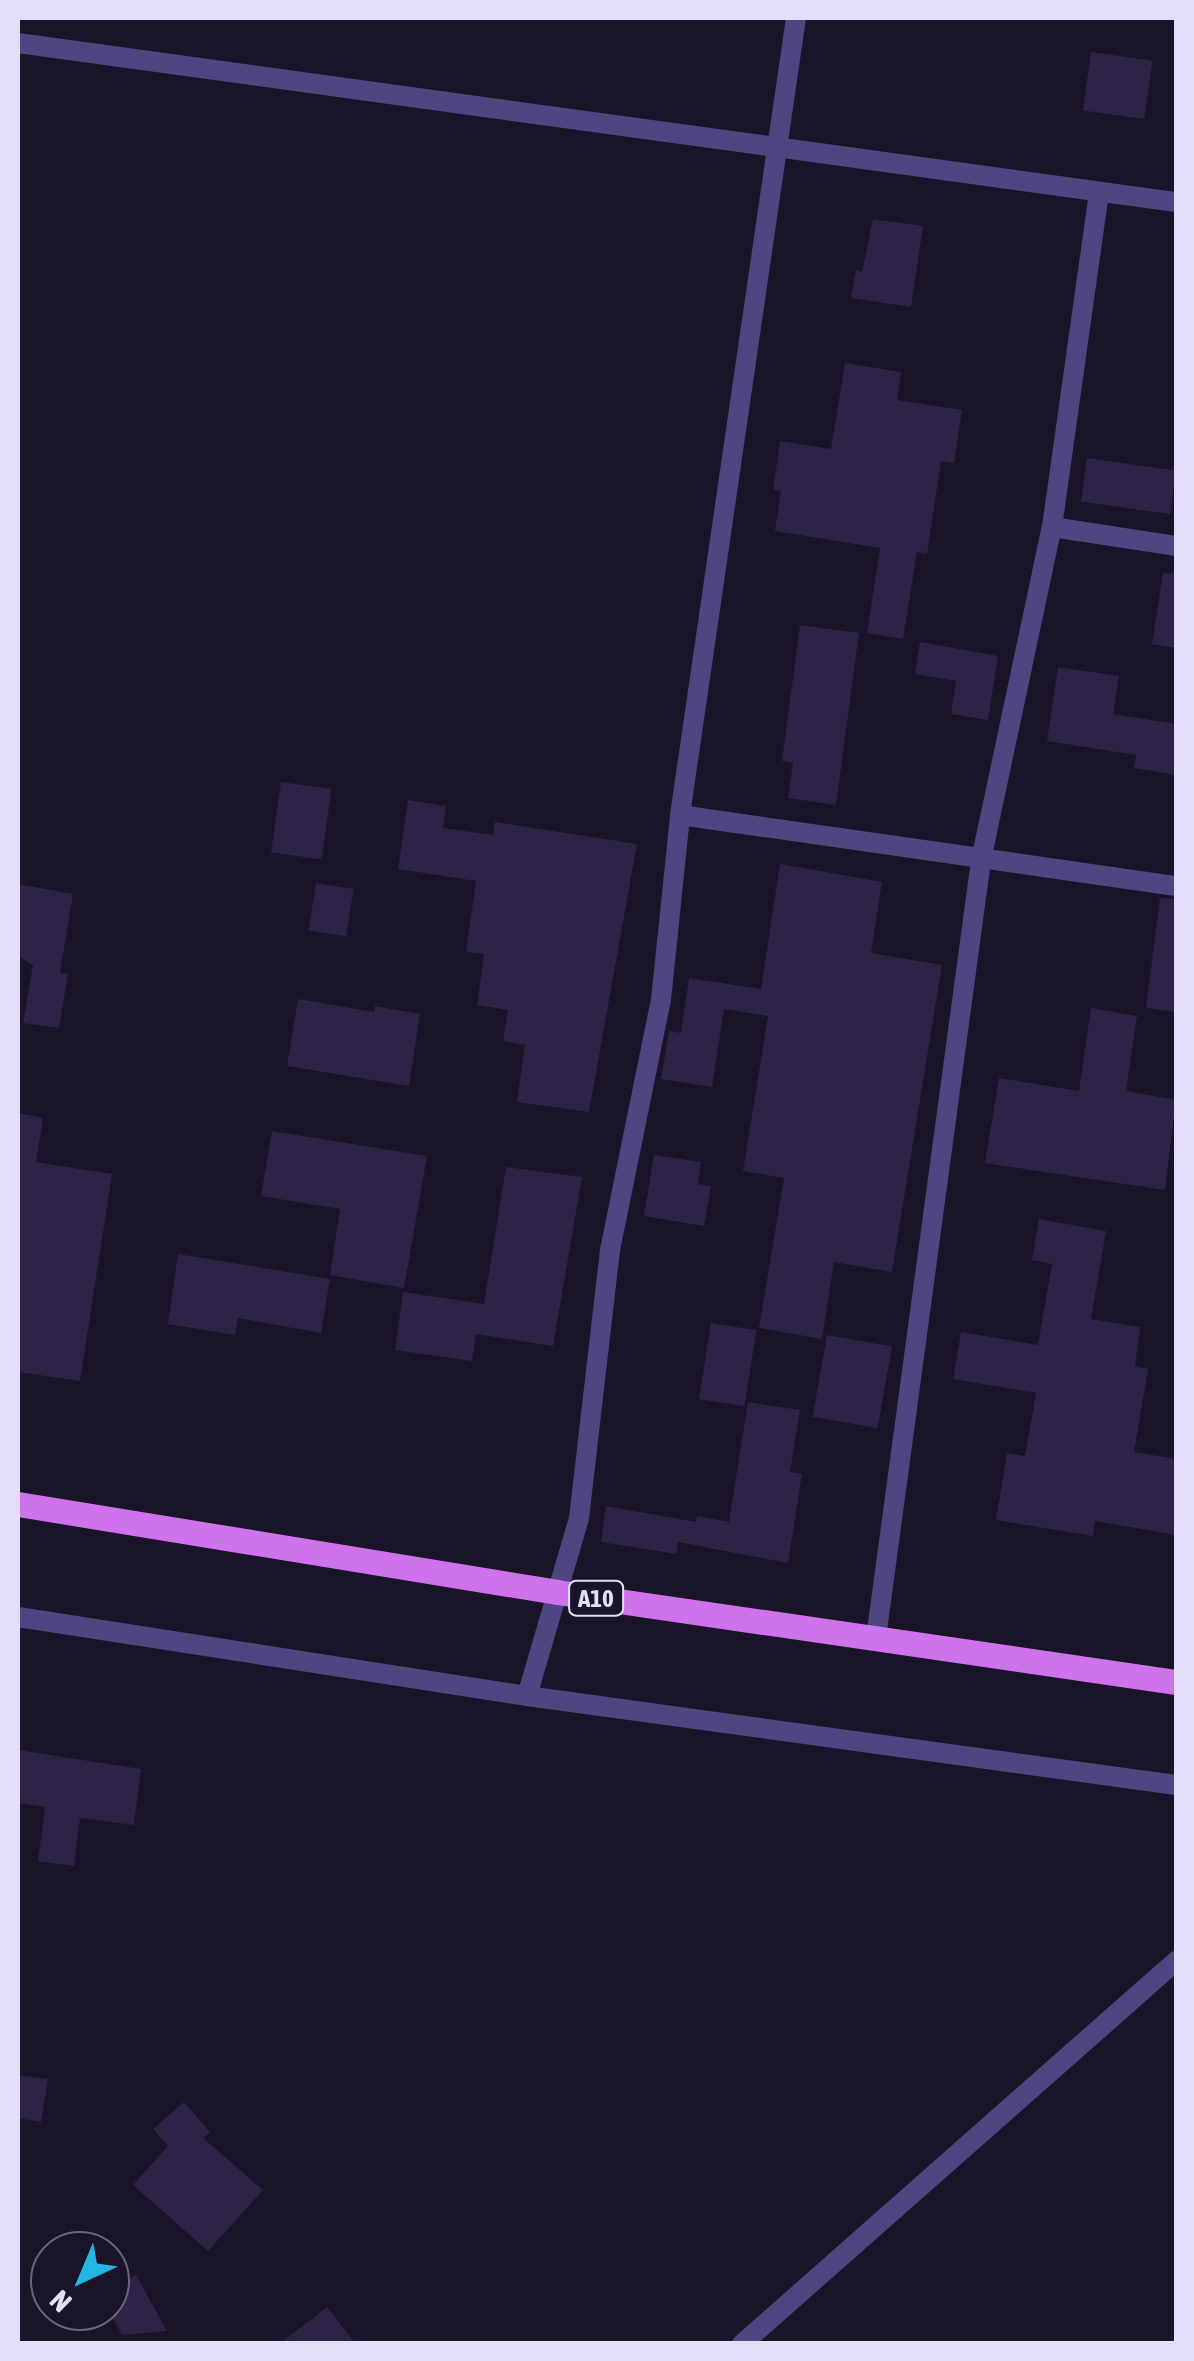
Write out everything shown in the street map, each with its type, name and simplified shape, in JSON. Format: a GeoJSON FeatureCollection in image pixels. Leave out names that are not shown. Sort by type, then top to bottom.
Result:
{"type":"FeatureCollection","features":[{"type":"Feature","properties":{"kind":"main road","name":"A10"},"geometry":{"type":"LineString","coordinates":[[18,1504],[557,1592],[1176,1682]]}},
{"type":"Feature","properties":{"kind":"street"},"geometry":{"type":"LineString","coordinates":[[526,1696],[579,1518],[610,1250],[661,1000],[680,815],[796,18]]}},
{"type":"Feature","properties":{"kind":"street"},"geometry":{"type":"LineString","coordinates":[[18,43],[1176,202]]}},
{"type":"Feature","properties":{"kind":"street"},"geometry":{"type":"LineString","coordinates":[[876,1638],[981,860],[1052,527],[1099,192]]}},
{"type":"Feature","properties":{"kind":"street"},"geometry":{"type":"LineString","coordinates":[[1052,527],[1176,546]]}},
{"type":"Feature","properties":{"kind":"street"},"geometry":{"type":"LineString","coordinates":[[680,815],[1176,886]]}},
{"type":"Feature","properties":{"kind":"street"},"geometry":{"type":"LineString","coordinates":[[18,1617],[526,1696],[1176,1785]]}},
{"type":"Feature","properties":{"kind":"street"},"geometry":{"type":"LineString","coordinates":[[742,2344],[1176,1960]]}},
{"type":"Feature","properties":{"kind":"building"},"geometry":{"type":"Polygon","coordinates":[[[1091,52],[1152,61],[1144,119],[1083,110],[1091,52]]]}},
{"type":"Feature","properties":{"kind":"building"},"geometry":{"type":"Polygon","coordinates":[[[873,219],[923,226],[911,307],[851,298],[856,270],[862,272],[873,219]]]}},
{"type":"Feature","properties":{"kind":"building"},"geometry":{"type":"Polygon","coordinates":[[[845,363],[901,372],[897,400],[962,410],[954,463],[941,461],[927,554],[917,552],[903,639],[867,633],[880,548],[775,531],[781,491],[773,490],[780,441],[831,449],[845,363]]]}},
{"type":"Feature","properties":{"kind":"building"},"geometry":{"type":"Polygon","coordinates":[[[1087,458],[1176,471],[1170,514],[1081,502],[1087,458]]]}},
{"type":"Feature","properties":{"kind":"building"},"geometry":{"type":"Polygon","coordinates":[[[1163,573],[1176,574],[1176,648],[1152,644],[1163,573]]]}},
{"type":"Feature","properties":{"kind":"building"},"geometry":{"type":"Polygon","coordinates":[[[800,625],[859,633],[836,805],[788,798],[793,763],[782,761],[800,625]]]}},
{"type":"Feature","properties":{"kind":"building"},"geometry":{"type":"Polygon","coordinates":[[[920,642],[998,656],[988,720],[951,714],[956,681],[915,674],[920,642]]]}},
{"type":"Feature","properties":{"kind":"building"},"geometry":{"type":"Polygon","coordinates":[[[1058,667],[1119,676],[1113,714],[1176,724],[1176,775],[1134,768],[1136,755],[1047,741],[1058,667]]]}},
{"type":"Feature","properties":{"kind":"building"},"geometry":{"type":"Polygon","coordinates":[[[281,782],[332,789],[322,859],[271,852],[281,782]]]}},
{"type":"Feature","properties":{"kind":"building"},"geometry":{"type":"Polygon","coordinates":[[[408,800],[446,806],[443,828],[493,835],[495,822],[637,844],[589,1112],[517,1102],[525,1045],[503,1041],[508,1010],[477,1005],[484,954],[466,952],[476,881],[398,869],[408,800]]]}},
{"type":"Feature","properties":{"kind":"building"},"geometry":{"type":"Polygon","coordinates":[[[780,864],[882,882],[871,953],[942,965],[892,1272],[834,1262],[822,1339],[759,1328],[784,1178],[743,1171],[768,1016],[724,1009],[712,1087],[661,1079],[669,1031],[681,1033],[689,978],[761,989],[780,864]]]}},
{"type":"Feature","properties":{"kind":"building"},"geometry":{"type":"Polygon","coordinates":[[[316,883],[354,889],[346,936],[308,930],[316,883]]]}},
{"type":"Feature","properties":{"kind":"building"},"geometry":{"type":"Polygon","coordinates":[[[18,884],[73,894],[60,973],[68,974],[59,1028],[23,1023],[33,965],[18,956],[18,884]]]}},
{"type":"Feature","properties":{"kind":"building"},"geometry":{"type":"Polygon","coordinates":[[[1160,898],[1176,899],[1176,1012],[1146,1008],[1160,898]]]}},
{"type":"Feature","properties":{"kind":"building"},"geometry":{"type":"Polygon","coordinates":[[[298,999],[374,1012],[375,1006],[420,1014],[409,1086],[287,1066],[298,999]]]}},
{"type":"Feature","properties":{"kind":"building"},"geometry":{"type":"Polygon","coordinates":[[[1091,1008],[1137,1016],[1126,1091],[1176,1100],[1165,1190],[985,1163],[999,1078],[1079,1091],[1091,1008]]]}},
{"type":"Feature","properties":{"kind":"building"},"geometry":{"type":"Polygon","coordinates":[[[18,1113],[43,1118],[36,1162],[112,1174],[80,1381],[18,1372],[18,1113]]]}},
{"type":"Feature","properties":{"kind":"building"},"geometry":{"type":"Polygon","coordinates":[[[272,1131],[427,1156],[404,1288],[330,1275],[340,1209],[261,1196],[272,1131]]]}},
{"type":"Feature","properties":{"kind":"building"},"geometry":{"type":"Polygon","coordinates":[[[654,1155],[701,1162],[698,1184],[711,1186],[704,1226],[644,1216],[654,1155]]]}},
{"type":"Feature","properties":{"kind":"building"},"geometry":{"type":"Polygon","coordinates":[[[506,1167],[582,1177],[553,1346],[476,1334],[472,1361],[395,1350],[403,1292],[484,1304],[506,1167]]]}},
{"type":"Feature","properties":{"kind":"building"},"geometry":{"type":"Polygon","coordinates":[[[1039,1219],[1106,1231],[1091,1319],[1140,1327],[1135,1366],[1148,1369],[1134,1452],[1176,1459],[1176,1535],[1095,1521],[1093,1536],[996,1520],[1007,1453],[1025,1456],[1036,1393],[953,1379],[961,1332],[1038,1345],[1052,1264],[1032,1260],[1039,1219]]]}},
{"type":"Feature","properties":{"kind":"building"},"geometry":{"type":"Polygon","coordinates":[[[178,1254],[330,1279],[321,1333],[238,1318],[235,1335],[168,1324],[178,1254]]]}},
{"type":"Feature","properties":{"kind":"building"},"geometry":{"type":"Polygon","coordinates":[[[711,1323],[756,1330],[744,1406],[699,1399],[711,1323]]]}},
{"type":"Feature","properties":{"kind":"building"},"geometry":{"type":"Polygon","coordinates":[[[827,1335],[892,1346],[878,1428],[813,1417],[827,1335]]]}},
{"type":"Feature","properties":{"kind":"building"},"geometry":{"type":"Polygon","coordinates":[[[748,1402],[800,1410],[790,1472],[802,1474],[788,1563],[678,1542],[676,1554],[601,1542],[606,1506],[696,1522],[697,1516],[729,1522],[748,1402]]]}},
{"type":"Feature","properties":{"kind":"building"},"geometry":{"type":"Polygon","coordinates":[[[18,1750],[141,1769],[134,1825],[80,1818],[74,1866],[38,1861],[45,1807],[18,1803],[18,1750]]]}},
{"type":"Feature","properties":{"kind":"building"},"geometry":{"type":"Polygon","coordinates":[[[18,2075],[48,2079],[41,2122],[18,2118],[18,2075]]]}},
{"type":"Feature","properties":{"kind":"building"},"geometry":{"type":"Polygon","coordinates":[[[184,2102],[210,2132],[203,2138],[263,2190],[208,2251],[133,2185],[168,2146],[153,2129],[184,2102]]]}},
{"type":"Feature","properties":{"kind":"building"},"geometry":{"type":"Polygon","coordinates":[[[136,2275],[167,2331],[122,2335],[120,2331],[130,2331],[130,2278],[136,2275]]]}},
{"type":"Feature","properties":{"kind":"building"},"geometry":{"type":"Polygon","coordinates":[[[327,2307],[356,2344],[279,2344],[327,2307]]]}}]}
